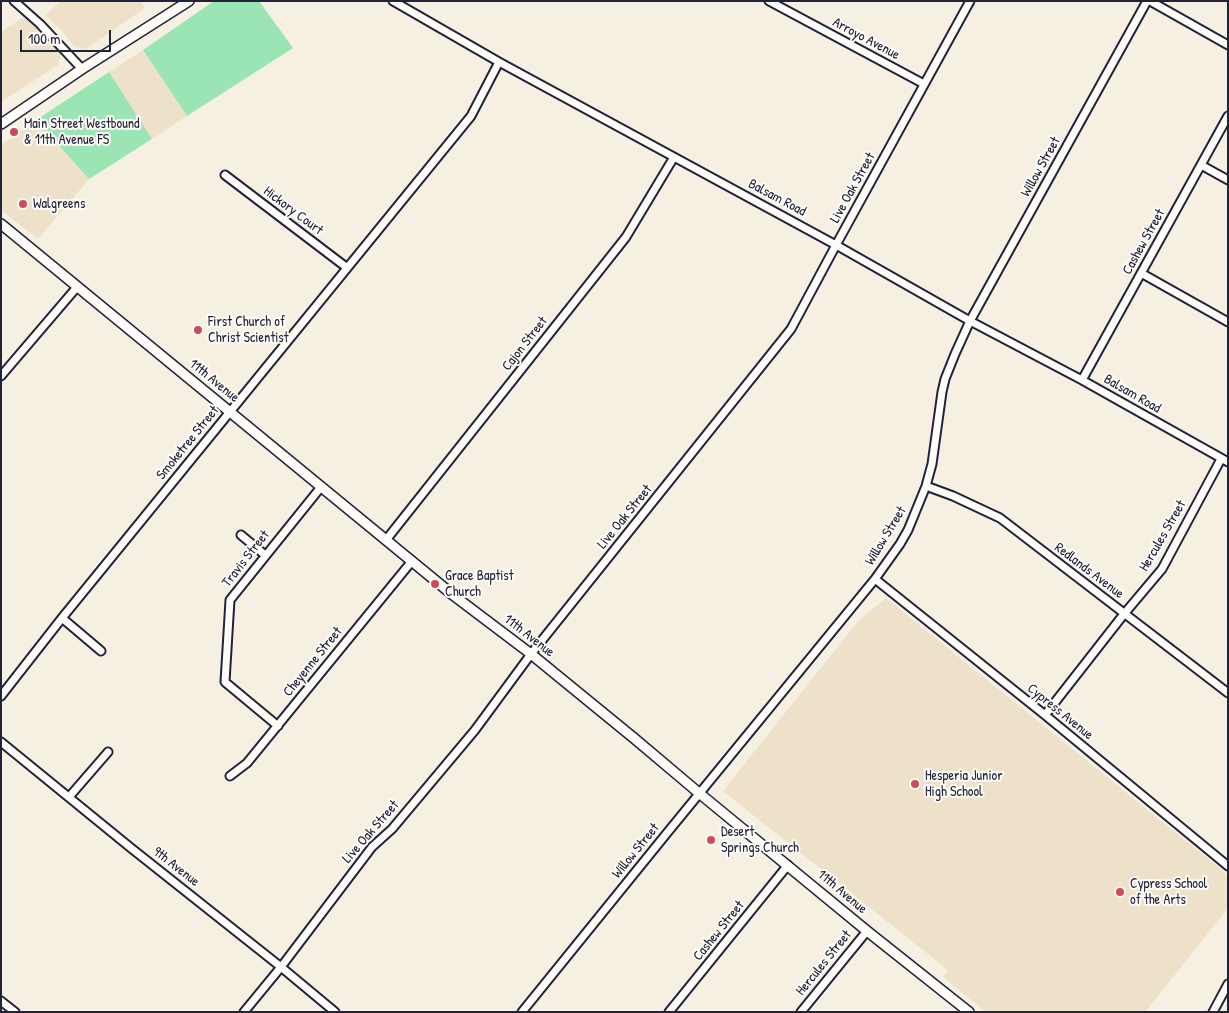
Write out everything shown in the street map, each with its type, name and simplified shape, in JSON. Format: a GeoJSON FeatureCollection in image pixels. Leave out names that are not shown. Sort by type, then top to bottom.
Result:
{"type":"FeatureCollection","features":[{"type":"Feature","properties":{"kind":"main road"},"geometry":{"type":"LineString","coordinates":[[1,124],[82,69],[189,1]]}},
{"type":"Feature","properties":{"kind":"main road","name":"11th Avenue"},"geometry":{"type":"LineString","coordinates":[[1,224],[453,595],[530,654],[867,931],[969,1012]]}},
{"type":"Feature","properties":{"kind":"street"},"geometry":{"type":"LineString","coordinates":[[14,1],[40,24],[82,69]]}},
{"type":"Feature","properties":{"kind":"street","name":"Balsam Road"},"geometry":{"type":"LineString","coordinates":[[393,1],[499,62],[836,245],[970,321],[1082,380],[1224,461]]}},
{"type":"Feature","properties":{"kind":"street","name":"Arroyo Avenue"},"geometry":{"type":"LineString","coordinates":[[769,1],[924,84]]}},
{"type":"Feature","properties":{"kind":"street","name":"Live Oak Street"},"geometry":{"type":"LineString","coordinates":[[244,1012],[281,967],[372,847],[392,829],[475,730],[530,654],[792,329],[970,1]]}},
{"type":"Feature","properties":{"kind":"street"},"geometry":{"type":"LineString","coordinates":[[1148,1],[1228,45]]}},
{"type":"Feature","properties":{"kind":"street","name":"Willow Street"},"geometry":{"type":"LineString","coordinates":[[522,1012],[874,579],[908,530],[926,486],[932,464],[945,379],[970,321],[1148,1]]}},
{"type":"Feature","properties":{"kind":"street","name":"Smoketree Street"},"geometry":{"type":"LineString","coordinates":[[1,696],[62,618],[471,116],[499,62]]}},
{"type":"Feature","properties":{"kind":"street","name":"Cashew Street"},"geometry":{"type":"LineString","coordinates":[[1082,380],[1228,116]]}},
{"type":"Feature","properties":{"kind":"street","name":"Cajon Street"},"geometry":{"type":"LineString","coordinates":[[386,540],[626,238],[674,157]]}},
{"type":"Feature","properties":{"kind":"street"},"geometry":{"type":"LineString","coordinates":[[1200,166],[1228,180]]}},
{"type":"Feature","properties":{"kind":"street","name":"Hickory Court"},"geometry":{"type":"LineString","coordinates":[[225,175],[346,268]]}},
{"type":"Feature","properties":{"kind":"street"},"geometry":{"type":"LineString","coordinates":[[1141,273],[1228,322]]}},
{"type":"Feature","properties":{"kind":"street"},"geometry":{"type":"LineString","coordinates":[[1,376],[77,287]]}},
{"type":"Feature","properties":{"kind":"street","name":"Hercules Street"},"geometry":{"type":"LineString","coordinates":[[1045,715],[1124,614],[1162,569],[1224,461]]}},
{"type":"Feature","properties":{"kind":"street","name":"Redlands Avenue"},"geometry":{"type":"LineString","coordinates":[[926,486],[953,496],[1000,518],[1228,693]]}},
{"type":"Feature","properties":{"kind":"street","name":"Travis Street"},"geometry":{"type":"LineString","coordinates":[[278,726],[225,682],[230,600],[321,487]]}},
{"type":"Feature","properties":{"kind":"street"},"geometry":{"type":"LineString","coordinates":[[241,534],[265,555]]}},
{"type":"Feature","properties":{"kind":"street","name":"Cheyenne Street"},"geometry":{"type":"LineString","coordinates":[[230,776],[247,764],[412,561]]}},
{"type":"Feature","properties":{"kind":"street","name":"Cypress Avenue"},"geometry":{"type":"LineString","coordinates":[[874,579],[1045,715],[1228,866]]}},
{"type":"Feature","properties":{"kind":"street"},"geometry":{"type":"LineString","coordinates":[[62,618],[101,651]]}},
{"type":"Feature","properties":{"kind":"street","name":"9th Avenue"},"geometry":{"type":"LineString","coordinates":[[1,742],[335,1012]]}},
{"type":"Feature","properties":{"kind":"street"},"geometry":{"type":"LineString","coordinates":[[70,797],[108,752]]}},
{"type":"Feature","properties":{"kind":"street","name":"Cashew Street"},"geometry":{"type":"LineString","coordinates":[[670,1012],[788,866]]}},
{"type":"Feature","properties":{"kind":"street","name":"Hercules Street"},"geometry":{"type":"LineString","coordinates":[[801,1012],[867,931]]}},
{"type":"Feature","properties":{"kind":"street"},"geometry":{"type":"LineString","coordinates":[[1213,1012],[1228,984]]}},
{"type":"Feature","properties":{"kind":"street"},"geometry":{"type":"LineString","coordinates":[[3,1005],[14,1012]]}},
{"type":"Feature","properties":{"kind":"shaded area"},"geometry":{"type":"Polygon","coordinates":[[[61,1],[141,1],[145,8],[86,49],[75,47],[45,15],[61,1]]]}},
{"type":"Feature","properties":{"kind":"shaded area"},"geometry":{"type":"Polygon","coordinates":[[[24,17],[61,54],[58,65],[1,102],[1,32],[24,17]]]}},
{"type":"Feature","properties":{"kind":"shaded area"},"geometry":{"type":"Polygon","coordinates":[[[143,50],[187,116],[152,139],[109,72],[143,50]]]}},
{"type":"Feature","properties":{"kind":"shaded area"},"geometry":{"type":"Polygon","coordinates":[[[36,120],[89,179],[38,239],[1,210],[1,145],[36,120]]]}},
{"type":"Feature","properties":{"kind":"shaded area","name":"Hesperia Junior High School"},"geometry":{"type":"Polygon","coordinates":[[[886,598],[1228,875],[1228,908],[1145,1012],[986,1012],[943,977],[948,970],[723,791],[859,620],[886,598]]]}},
{"type":"Feature","properties":{"kind":"green space"},"geometry":{"type":"Polygon","coordinates":[[[214,1],[259,1],[293,48],[187,116],[143,50],[214,1]]]}},
{"type":"Feature","properties":{"kind":"green space"},"geometry":{"type":"Polygon","coordinates":[[[109,72],[152,139],[89,179],[36,120],[109,72]]]}},
{"type":"Feature","properties":{"kind":"place","name":"Main Street Westbound & 11th Avenue FS"},"geometry":{"type":"Point","coordinates":[14,132]}},
{"type":"Feature","properties":{"kind":"place","name":"Walgreens"},"geometry":{"type":"Point","coordinates":[23,204]}},
{"type":"Feature","properties":{"kind":"place","name":"First Church of Christ Scientist"},"geometry":{"type":"Point","coordinates":[198,330]}},
{"type":"Feature","properties":{"kind":"place","name":"Grace Baptist Church"},"geometry":{"type":"Point","coordinates":[435,584]}},
{"type":"Feature","properties":{"kind":"place","name":"Hesperia Junior High School"},"geometry":{"type":"Point","coordinates":[915,784]}},
{"type":"Feature","properties":{"kind":"place","name":"Desert Springs Church"},"geometry":{"type":"Point","coordinates":[711,840]}},
{"type":"Feature","properties":{"kind":"place","name":"Cypress School of the Arts"},"geometry":{"type":"Point","coordinates":[1120,892]}}]}
